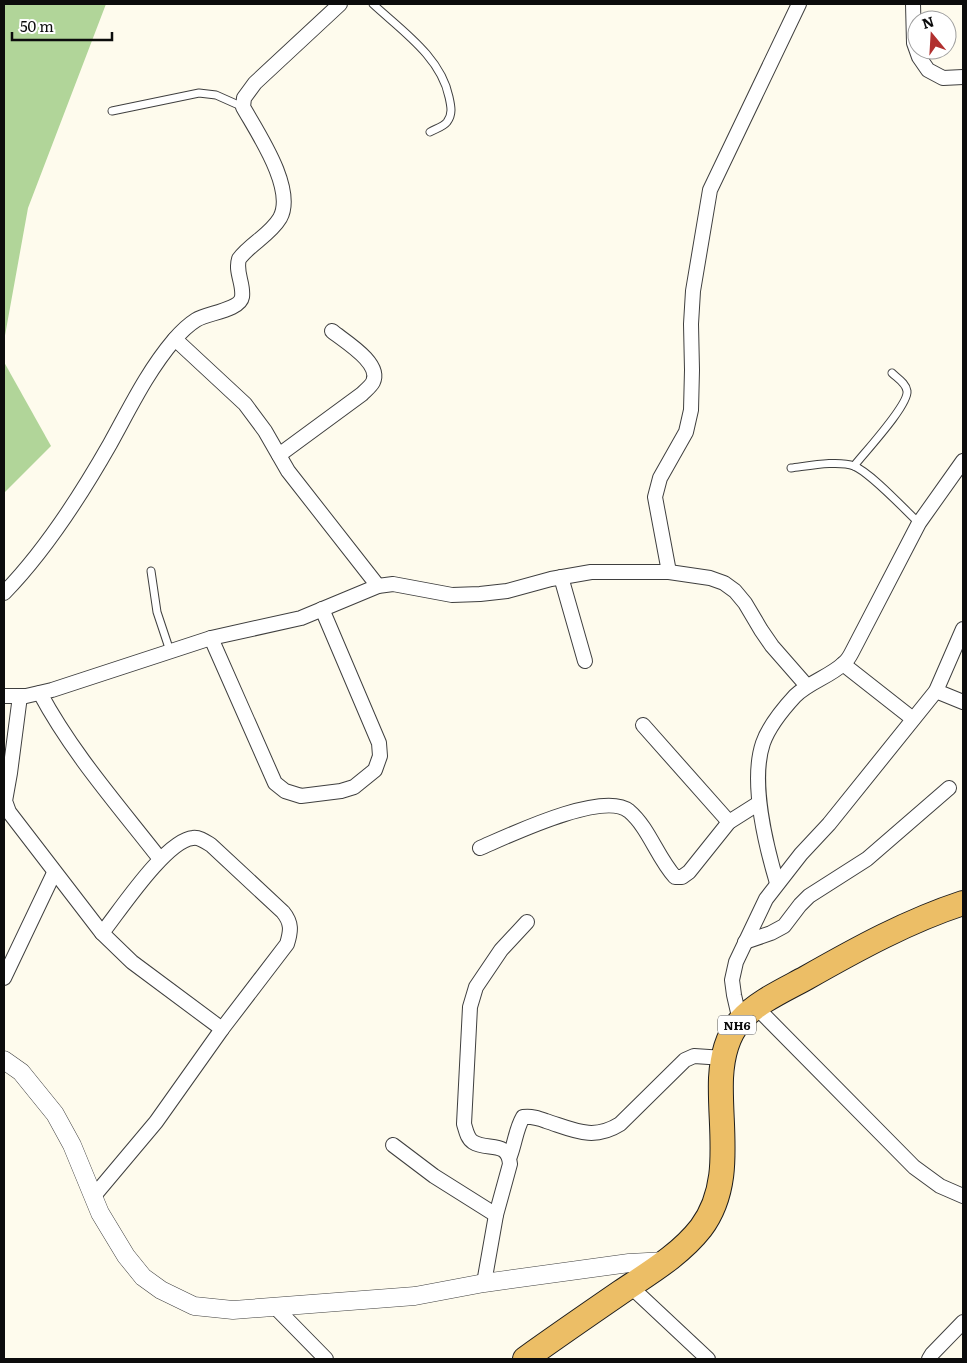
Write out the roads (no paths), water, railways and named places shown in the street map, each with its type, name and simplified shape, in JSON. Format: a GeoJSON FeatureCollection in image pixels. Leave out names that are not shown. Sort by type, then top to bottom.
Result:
{"type":"FeatureCollection","features":[{"type":"Feature","properties":{"kind":"highway","name":"NH6"},"geometry":{"type":"LineString","coordinates":[[525,1359],[667,1261],[701,1228],[716,1201],[720,1188],[723,1161],[721,1077],[724,1058],[729,1039],[748,1014],[781,991],[870,942],[963,902]]}},
{"type":"Feature","properties":{"kind":"street"},"geometry":{"type":"LineString","coordinates":[[4,593],[37,554],[69,509],[98,465],[138,391],[175,339],[196,320],[238,304],[242,297],[237,265],[239,259],[280,217],[282,195],[274,162],[243,107],[244,98],[255,83],[340,4]]}},
{"type":"Feature","properties":{"kind":"street"},"geometry":{"type":"LineString","coordinates":[[669,572],[655,497],[660,478],[686,432],[691,410],[693,291],[710,190],[799,4]]}},
{"type":"Feature","properties":{"kind":"street"},"geometry":{"type":"LineString","coordinates":[[913,4],[914,43],[918,57],[928,70],[943,78],[963,76]]}},
{"type":"Feature","properties":{"kind":"street"},"geometry":{"type":"LineString","coordinates":[[279,455],[362,394],[372,382],[374,374],[372,366],[364,356],[332,331]]}},
{"type":"Feature","properties":{"kind":"street"},"geometry":{"type":"LineString","coordinates":[[175,339],[245,404],[266,430],[288,471],[378,586]]}},
{"type":"Feature","properties":{"kind":"street"},"geometry":{"type":"LineString","coordinates":[[777,883],[770,859],[759,803],[759,764],[762,745],[769,730],[795,696],[807,686],[843,664],[852,652],[919,523],[963,461]]}},
{"type":"Feature","properties":{"kind":"street"},"geometry":{"type":"LineString","coordinates":[[4,696],[40,693],[211,638],[301,618],[378,586],[393,584],[452,595],[480,594],[507,591],[561,577],[591,572],[669,572],[710,578],[724,583],[735,591],[745,603],[760,630],[807,686]]}},
{"type":"Feature","properties":{"kind":"street"},"geometry":{"type":"LineString","coordinates":[[561,577],[585,661]]}},
{"type":"Feature","properties":{"kind":"street"},"geometry":{"type":"LineString","coordinates":[[211,638],[275,783],[285,791],[300,796],[341,791],[354,787],[375,770],[380,756],[378,743],[322,609]]}},
{"type":"Feature","properties":{"kind":"street"},"geometry":{"type":"LineString","coordinates":[[963,629],[936,691],[829,824],[777,883],[766,899],[736,962],[732,980],[734,995],[748,1014],[914,1167],[940,1186],[963,1196]]}},
{"type":"Feature","properties":{"kind":"street"},"geometry":{"type":"LineString","coordinates":[[843,664],[913,719]]}},
{"type":"Feature","properties":{"kind":"street"},"geometry":{"type":"LineString","coordinates":[[936,691],[963,702]]}},
{"type":"Feature","properties":{"kind":"street"},"geometry":{"type":"LineString","coordinates":[[40,693],[53,718],[83,760],[160,859]]}},
{"type":"Feature","properties":{"kind":"street"},"geometry":{"type":"LineString","coordinates":[[20,696],[5,805],[54,873],[102,933],[132,962],[222,1029]]}},
{"type":"Feature","properties":{"kind":"street"},"geometry":{"type":"LineString","coordinates":[[644,725],[729,822]]}},
{"type":"Feature","properties":{"kind":"street"},"geometry":{"type":"LineString","coordinates":[[745,942],[784,926],[809,896],[867,859],[949,788]]}},
{"type":"Feature","properties":{"kind":"street"},"geometry":{"type":"LineString","coordinates":[[480,848],[558,815],[581,809],[617,806],[628,810],[639,822],[675,877],[682,877],[689,872],[729,822],[759,803]]}},
{"type":"Feature","properties":{"kind":"street"},"geometry":{"type":"LineString","coordinates":[[93,1197],[156,1122],[222,1029],[287,944],[290,920],[211,845],[193,838],[182,842],[160,859],[102,933]]}},
{"type":"Feature","properties":{"kind":"street"},"geometry":{"type":"LineString","coordinates":[[4,978],[54,873]]}},
{"type":"Feature","properties":{"kind":"street"},"geometry":{"type":"LineString","coordinates":[[510,1156],[505,1150],[474,1142],[468,1135],[464,1124],[470,1007],[476,988],[483,975],[501,950],[527,922]]}},
{"type":"Feature","properties":{"kind":"street"},"geometry":{"type":"LineString","coordinates":[[484,1283],[496,1215],[510,1164],[510,1156],[519,1124],[523,1117],[537,1118],[590,1134],[605,1132],[620,1124],[685,1060],[694,1056],[724,1058]]}},
{"type":"Feature","properties":{"kind":"street"},"geometry":{"type":"LineString","coordinates":[[4,1060],[21,1072],[55,1114],[72,1145],[100,1213],[126,1256],[143,1277],[160,1290],[194,1306],[233,1310],[415,1296],[484,1283],[629,1263],[667,1261]]}},
{"type":"Feature","properties":{"kind":"street"},"geometry":{"type":"LineString","coordinates":[[393,1145],[434,1176],[496,1215]]}},
{"type":"Feature","properties":{"kind":"street"},"geometry":{"type":"LineString","coordinates":[[630,1286],[708,1359]]}},
{"type":"Feature","properties":{"kind":"street"},"geometry":{"type":"LineString","coordinates":[[275,1307],[326,1359]]}},
{"type":"Feature","properties":{"kind":"street"},"geometry":{"type":"LineString","coordinates":[[929,1359],[963,1322]]}},
{"type":"Feature","properties":{"kind":"lane"},"geometry":{"type":"LineString","coordinates":[[373,4],[417,44],[437,67],[446,84],[451,114],[446,124],[430,132]]}},
{"type":"Feature","properties":{"kind":"lane"},"geometry":{"type":"LineString","coordinates":[[112,111],[198,93],[216,95],[243,107]]}},
{"type":"Feature","properties":{"kind":"lane"},"geometry":{"type":"LineString","coordinates":[[854,466],[906,400],[907,391],[905,385],[892,373]]}},
{"type":"Feature","properties":{"kind":"lane"},"geometry":{"type":"LineString","coordinates":[[791,468],[836,464],[854,466],[868,475],[919,523]]}},
{"type":"Feature","properties":{"kind":"lane"},"geometry":{"type":"LineString","coordinates":[[151,571],[157,612],[170,651]]}}]}
